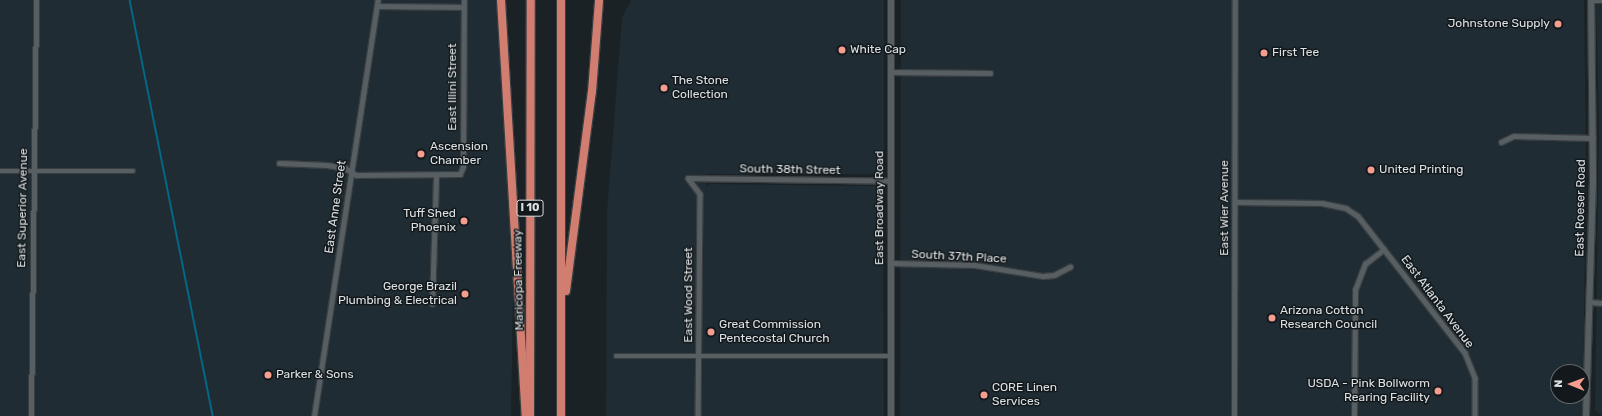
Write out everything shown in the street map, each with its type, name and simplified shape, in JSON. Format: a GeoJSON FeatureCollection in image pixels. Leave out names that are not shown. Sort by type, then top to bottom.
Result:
{"type":"FeatureCollection","features":[{"type":"Feature","properties":{"kind":"highway"},"geometry":{"type":"LineString","coordinates":[[501,0],[526,416]]}},
{"type":"Feature","properties":{"kind":"highway","name":"Maricopa Freeway"},"geometry":{"type":"LineString","coordinates":[[530,0],[532,396],[530,416]]}},
{"type":"Feature","properties":{"kind":"highway","name":"I 10"},"geometry":{"type":"LineString","coordinates":[[561,0],[561,416]]}},
{"type":"Feature","properties":{"kind":"highway"},"geometry":{"type":"LineString","coordinates":[[561,323],[592,92],[599,0]]}},
{"type":"Feature","properties":{"kind":"main road","name":"East Broadway Road"},"geometry":{"type":"LineString","coordinates":[[891,0],[891,416]]}},
{"type":"Feature","properties":{"kind":"street","name":"East Superior Avenue"},"geometry":{"type":"LineString","coordinates":[[30,416],[36,0]]}},
{"type":"Feature","properties":{"kind":"street","name":"East Anne Street"},"geometry":{"type":"LineString","coordinates":[[314,416],[350,195],[351,171],[378,0]]}},
{"type":"Feature","properties":{"kind":"street","name":"East Illini Street"},"geometry":{"type":"LineString","coordinates":[[436,175],[460,174],[463,167],[464,0]]}},
{"type":"Feature","properties":{"kind":"street","name":"East Wier Avenue"},"geometry":{"type":"LineString","coordinates":[[1234,416],[1236,202],[1235,0]]}},
{"type":"Feature","properties":{"kind":"street"},"geometry":{"type":"LineString","coordinates":[[1591,0],[1602,1]]}},
{"type":"Feature","properties":{"kind":"street","name":"East Roeser Road"},"geometry":{"type":"LineString","coordinates":[[1586,416],[1593,138],[1591,0]]}},
{"type":"Feature","properties":{"kind":"street"},"geometry":{"type":"LineString","coordinates":[[378,6],[464,7]]}},
{"type":"Feature","properties":{"kind":"street"},"geometry":{"type":"LineString","coordinates":[[891,72],[990,73]]}},
{"type":"Feature","properties":{"kind":"street"},"geometry":{"type":"LineString","coordinates":[[1501,142],[1514,136],[1593,138]]}},
{"type":"Feature","properties":{"kind":"street"},"geometry":{"type":"LineString","coordinates":[[279,163],[327,165],[351,171],[356,175],[436,175],[432,304]]}},
{"type":"Feature","properties":{"kind":"street"},"geometry":{"type":"LineString","coordinates":[[0,171],[133,172]]}},
{"type":"Feature","properties":{"kind":"street","name":"South 38th Street"},"geometry":{"type":"LineString","coordinates":[[688,178],[891,182]]}},
{"type":"Feature","properties":{"kind":"street","name":"East Wood Street"},"geometry":{"type":"LineString","coordinates":[[688,178],[700,194],[698,416]]}},
{"type":"Feature","properties":{"kind":"street"},"geometry":{"type":"LineString","coordinates":[[1236,202],[1322,203],[1346,208],[1358,216],[1384,249],[1365,264],[1355,290],[1354,416]]}},
{"type":"Feature","properties":{"kind":"street","name":"East Atlanta Avenue"},"geometry":{"type":"LineString","coordinates":[[1384,249],[1465,353],[1475,378],[1475,416]]}},
{"type":"Feature","properties":{"kind":"street","name":"South 37th Place"},"geometry":{"type":"LineString","coordinates":[[891,263],[975,265],[1043,276],[1054,275],[1070,267]]}},
{"type":"Feature","properties":{"kind":"street"},"geometry":{"type":"LineString","coordinates":[[1590,302],[1602,302]]}},
{"type":"Feature","properties":{"kind":"street"},"geometry":{"type":"LineString","coordinates":[[616,356],[892,356]]}},
{"type":"Feature","properties":{"kind":"shaded area"},"geometry":{"type":"Polygon","coordinates":[[[0,0],[496,0],[515,191],[511,416],[0,416],[0,0]]]}},
{"type":"Feature","properties":{"kind":"shaded area"},"geometry":{"type":"Polygon","coordinates":[[[631,0],[884,0],[884,169],[881,174],[706,174],[706,187],[710,184],[876,186],[883,189],[884,416],[606,416],[607,212],[622,18],[631,0]]]}},
{"type":"Feature","properties":{"kind":"shaded area"},"geometry":{"type":"Polygon","coordinates":[[[901,0],[1584,0],[1586,149],[1584,364],[1550,364],[1550,404],[1583,404],[1583,416],[900,416],[901,0]]]}},
{"type":"Feature","properties":{"kind":"shaded area"},"geometry":{"type":"Polygon","coordinates":[[[1596,0],[1602,0],[1602,416],[1595,410],[1599,120],[1596,0]]]}},
{"type":"Feature","properties":{"kind":"waterway"},"geometry":{"type":"LineString","coordinates":[[130,0],[213,416]]}},
{"type":"Feature","properties":{"kind":"place","name":"Johnstone Supply"},"geometry":{"type":"Point","coordinates":[1558,24]}},
{"type":"Feature","properties":{"kind":"place","name":"White Cap"},"geometry":{"type":"Point","coordinates":[842,50]}},
{"type":"Feature","properties":{"kind":"place","name":"First Tee"},"geometry":{"type":"Point","coordinates":[1264,53]}},
{"type":"Feature","properties":{"kind":"place","name":"The Stone Collection"},"geometry":{"type":"Point","coordinates":[664,88]}},
{"type":"Feature","properties":{"kind":"place","name":"Ascension Chamber"},"geometry":{"type":"Point","coordinates":[421,154]}},
{"type":"Feature","properties":{"kind":"place","name":"United Printing"},"geometry":{"type":"Point","coordinates":[1371,170]}},
{"type":"Feature","properties":{"kind":"place","name":"Tuff Shed Phoenix"},"geometry":{"type":"Point","coordinates":[464,221]}},
{"type":"Feature","properties":{"kind":"place","name":"George Brazil Plumbing & Electrical"},"geometry":{"type":"Point","coordinates":[465,294]}},
{"type":"Feature","properties":{"kind":"place","name":"Arizona Cotton Research Council"},"geometry":{"type":"Point","coordinates":[1272,318]}},
{"type":"Feature","properties":{"kind":"place","name":"Great Commission Pentecostal Church"},"geometry":{"type":"Point","coordinates":[711,332]}},
{"type":"Feature","properties":{"kind":"place","name":"Parker & Sons"},"geometry":{"type":"Point","coordinates":[268,375]}},
{"type":"Feature","properties":{"kind":"place","name":"USDA - Pink Bollworm Rearing Facility"},"geometry":{"type":"Point","coordinates":[1438,391]}},
{"type":"Feature","properties":{"kind":"place","name":"CORE Linen Services"},"geometry":{"type":"Point","coordinates":[984,395]}}]}
